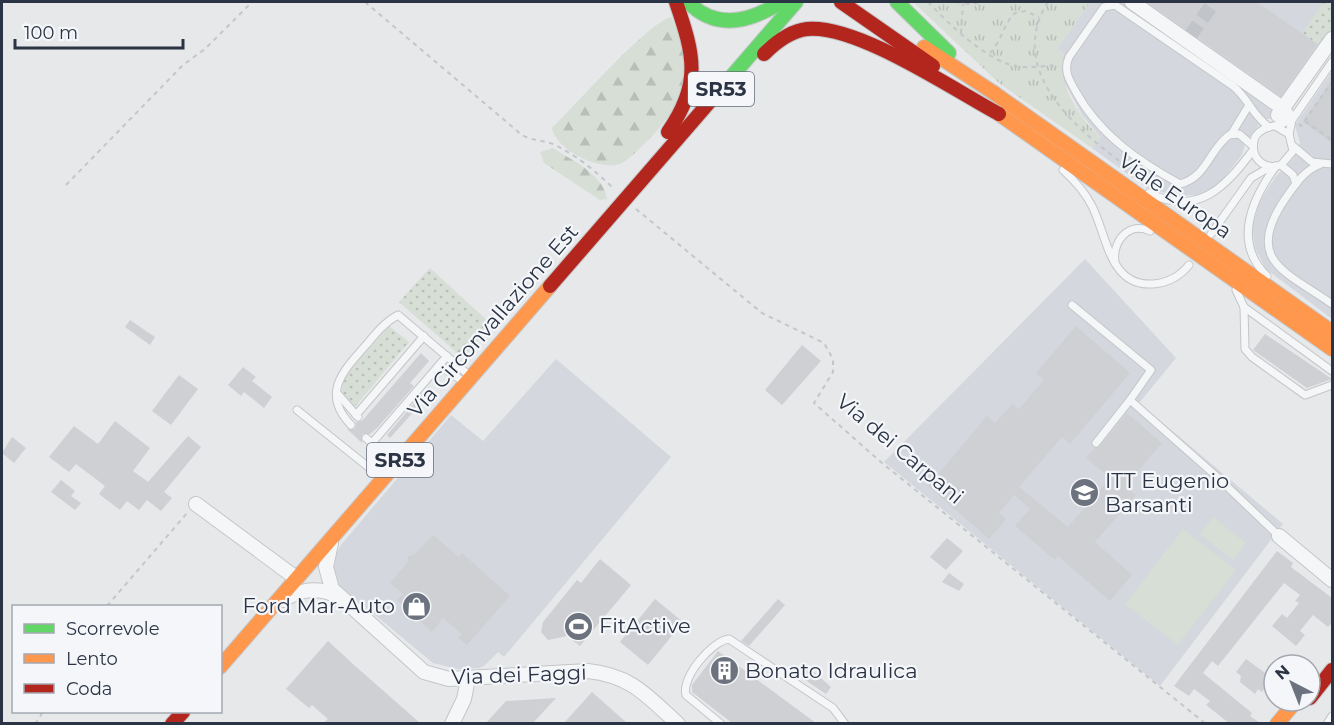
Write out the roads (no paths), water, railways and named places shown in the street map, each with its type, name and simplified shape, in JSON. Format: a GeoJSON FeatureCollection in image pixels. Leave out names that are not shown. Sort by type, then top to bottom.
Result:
{"type":"FeatureCollection","features":[{"type":"Feature","properties":{"kind":"main road"},"geometry":{"type":"LineString","coordinates":[[622,197],[675,124],[693,86],[693,52],[676,2]]}},
{"type":"Feature","properties":{"kind":"main road"},"geometry":{"type":"LineString","coordinates":[[688,2],[703,16],[729,22],[754,16],[781,2]]}},
{"type":"Feature","properties":{"kind":"main road","name":"SR53"},"geometry":{"type":"LineString","coordinates":[[622,197],[644,176],[796,2]]}},
{"type":"Feature","properties":{"kind":"main road"},"geometry":{"type":"LineString","coordinates":[[841,2],[999,114]]}},
{"type":"Feature","properties":{"kind":"main road"},"geometry":{"type":"LineString","coordinates":[[859,2],[994,93]]}},
{"type":"Feature","properties":{"kind":"main road"},"geometry":{"type":"LineString","coordinates":[[897,2],[994,93]]}},
{"type":"Feature","properties":{"kind":"main road"},"geometry":{"type":"LineString","coordinates":[[644,176],[711,113],[771,46],[788,35],[804,30],[830,30],[857,39],[999,114]]}},
{"type":"Feature","properties":{"kind":"main road","name":"Viale Europa"},"geometry":{"type":"LineString","coordinates":[[994,93],[1332,332]]}},
{"type":"Feature","properties":{"kind":"main road","name":"Viale Europa"},"geometry":{"type":"LineString","coordinates":[[999,114],[1332,349]]}},
{"type":"Feature","properties":{"kind":"main road","name":"Via Circonvallazione Est"},"geometry":{"type":"LineString","coordinates":[[222,665],[470,381],[608,218],[622,197]]}},
{"type":"Feature","properties":{"kind":"main road"},"geometry":{"type":"LineString","coordinates":[[1322,668],[1332,656]]}},
{"type":"Feature","properties":{"kind":"main road"},"geometry":{"type":"LineString","coordinates":[[1322,683],[1332,670]]}},
{"type":"Feature","properties":{"kind":"street"},"geometry":{"type":"LineString","coordinates":[[1132,2],[1282,118],[1332,39]]}},
{"type":"Feature","properties":{"kind":"street"},"geometry":{"type":"LineString","coordinates":[[196,504],[296,579]]}},
{"type":"Feature","properties":{"kind":"street","name":"Via dei Faggi"},"geometry":{"type":"LineString","coordinates":[[333,535],[326,567],[327,581],[336,595],[424,672],[442,678],[468,679],[588,671],[604,673],[633,684],[670,721]]}},
{"type":"Feature","properties":{"kind":"street"},"geometry":{"type":"LineString","coordinates":[[1279,536],[1332,580]]}},
{"type":"Feature","properties":{"kind":"street"},"geometry":{"type":"LineString","coordinates":[[271,608],[295,593],[307,590],[320,590],[336,595]]}},
{"type":"Feature","properties":{"kind":"street"},"geometry":{"type":"LineString","coordinates":[[452,723],[464,699],[468,679]]}},
{"type":"Feature","properties":{"kind":"lane"},"geometry":{"type":"LineString","coordinates":[[1249,105],[1232,133],[1224,139],[1200,174],[1192,181],[1180,184],[1124,147],[1095,122],[1068,78],[1066,67],[1069,57],[1105,4],[1114,5],[1186,42],[1238,90],[1249,105],[1256,116],[1282,118],[1290,124],[1289,134]]}},
{"type":"Feature","properties":{"kind":"lane"},"geometry":{"type":"LineString","coordinates":[[1211,234],[1252,173],[1254,150],[1259,132],[1282,118],[1332,62]]}},
{"type":"Feature","properties":{"kind":"lane"},"geometry":{"type":"LineString","coordinates":[[1282,118],[1293,145],[1309,160],[1321,164],[1332,164]]}},
{"type":"Feature","properties":{"kind":"lane"},"geometry":{"type":"LineString","coordinates":[[1012,124],[1028,144],[1062,168],[1083,191],[1094,211],[1115,263],[1129,278],[1150,285],[1173,279],[1189,265]]}},
{"type":"Feature","properties":{"kind":"lane"},"geometry":{"type":"LineString","coordinates":[[1048,132],[1088,151],[1143,189],[1176,201],[1202,198],[1215,192],[1254,150]]}},
{"type":"Feature","properties":{"kind":"lane"},"geometry":{"type":"LineString","coordinates":[[1232,133],[1242,135],[1263,164],[1277,166],[1293,175],[1296,184]]}},
{"type":"Feature","properties":{"kind":"lane"},"geometry":{"type":"LineString","coordinates":[[1237,197],[1254,176],[1277,166],[1290,157],[1293,145]]}},
{"type":"Feature","properties":{"kind":"lane"},"geometry":{"type":"LineString","coordinates":[[1321,164],[1305,174],[1296,184],[1267,231],[1266,243],[1276,265],[1332,304]]}},
{"type":"Feature","properties":{"kind":"lane"},"geometry":{"type":"LineString","coordinates":[[1277,166],[1250,212],[1247,231],[1250,248],[1265,274],[1332,323]]}},
{"type":"Feature","properties":{"kind":"lane"},"geometry":{"type":"LineString","coordinates":[[1115,263],[1115,249],[1120,238],[1129,231],[1143,228],[1236,290],[1244,308],[1245,349],[1252,357],[1305,395],[1332,385]]}},
{"type":"Feature","properties":{"kind":"lane"},"geometry":{"type":"LineString","coordinates":[[1205,268],[1225,274]]}},
{"type":"Feature","properties":{"kind":"lane"},"geometry":{"type":"LineString","coordinates":[[1072,305],[1150,370],[1096,443]]}},
{"type":"Feature","properties":{"kind":"lane"},"geometry":{"type":"LineString","coordinates":[[1244,308],[1332,371]]}},
{"type":"Feature","properties":{"kind":"lane"},"geometry":{"type":"LineString","coordinates":[[351,425],[339,412],[337,393],[340,376],[396,316],[400,316],[447,356],[470,381]]}},
{"type":"Feature","properties":{"kind":"lane"},"geometry":{"type":"LineString","coordinates":[[337,393],[357,416],[424,336]]}},
{"type":"Feature","properties":{"kind":"lane"},"geometry":{"type":"LineString","coordinates":[[366,438],[372,443],[376,433],[447,356]]}},
{"type":"Feature","properties":{"kind":"lane"},"geometry":{"type":"LineString","coordinates":[[439,365],[470,381]]}},
{"type":"Feature","properties":{"kind":"lane"},"geometry":{"type":"LineString","coordinates":[[1130,400],[1215,475],[1279,536]]}},
{"type":"Feature","properties":{"kind":"lane"},"geometry":{"type":"LineString","coordinates":[[297,410],[384,479]]}},
{"type":"Feature","properties":{"kind":"lane"},"geometry":{"type":"LineString","coordinates":[[722,723],[686,695],[684,690],[686,682],[713,648],[721,640],[729,639],[833,708],[845,723]]}},
{"type":"Feature","properties":{"kind":"lane"},"geometry":{"type":"LineString","coordinates":[[1327,723],[1332,716]]}},
{"type":"Feature","properties":{"kind":"tunnel"},"geometry":{"type":"LineString","coordinates":[[1190,36],[1214,2]]}},
{"type":"Feature","properties":{"kind":"place","name":"ITT Eugenio Barsanti"},"geometry":{"type":"Point","coordinates":[1084,493]}},
{"type":"Feature","properties":{"kind":"place","name":"Ford Mar-Auto"},"geometry":{"type":"Point","coordinates":[416,606]}},
{"type":"Feature","properties":{"kind":"place","name":"FitActive"},"geometry":{"type":"Point","coordinates":[578,626]}},
{"type":"Feature","properties":{"kind":"place","name":"Bonato Idraulica"},"geometry":{"type":"Point","coordinates":[724,671]}}]}
